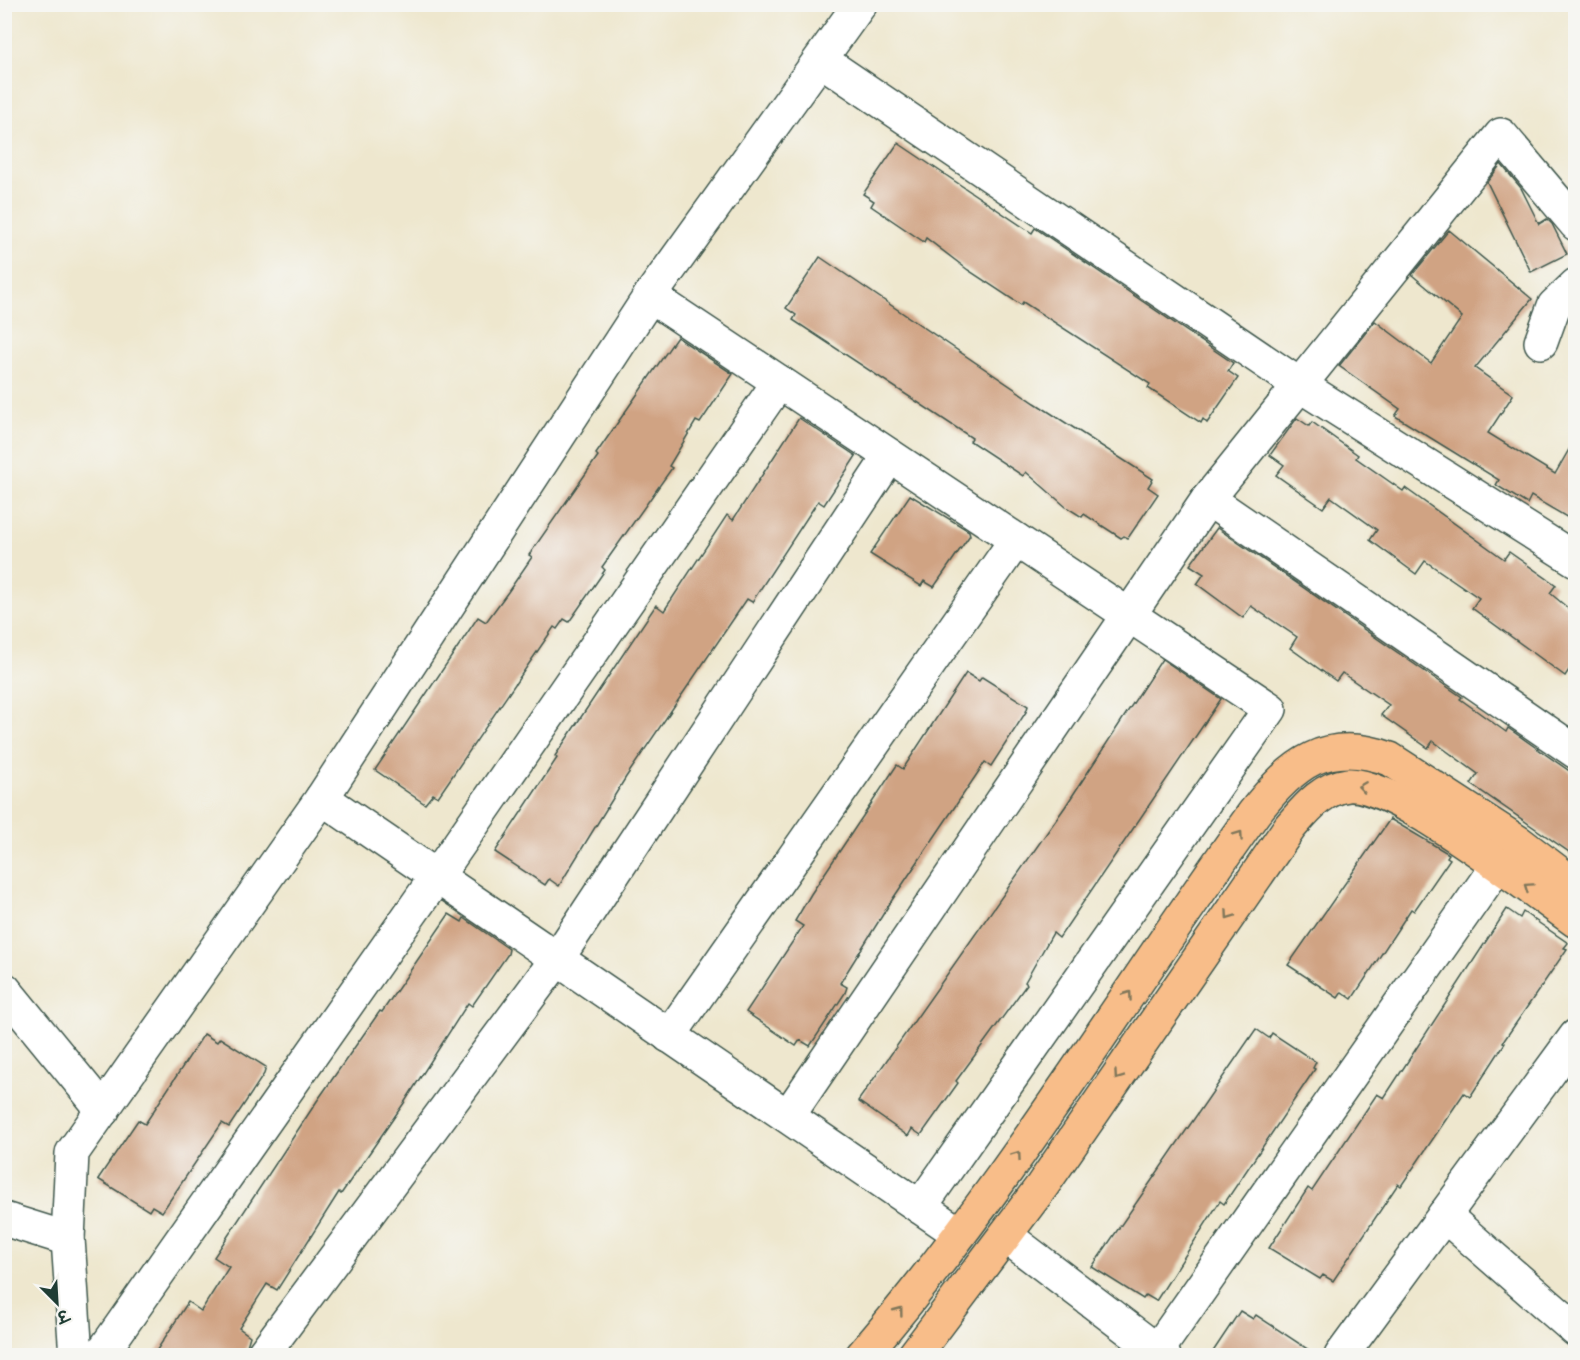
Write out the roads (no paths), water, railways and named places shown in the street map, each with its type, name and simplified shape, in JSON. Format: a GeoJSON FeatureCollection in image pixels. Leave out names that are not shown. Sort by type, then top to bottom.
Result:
{"type":"FeatureCollection","features":[{"type":"Feature","properties":{"kind":"main road"},"geometry":{"type":"LineString","coordinates":[[862,1356],[894,1318],[1005,1172],[1254,813],[1274,787],[1311,757],[1333,751],[1352,750],[1390,759],[1518,842],[1575,886]]}},
{"type":"Feature","properties":{"kind":"main road"},"geometry":{"type":"LineString","coordinates":[[914,1356],[1006,1236],[1290,827],[1310,805],[1328,790],[1349,785],[1368,787],[1408,804],[1575,921]]}},
{"type":"Feature","properties":{"kind":"street"},"geometry":{"type":"LineString","coordinates":[[76,1356],[68,1239],[72,1154],[322,798],[650,296],[860,4]]}},
{"type":"Feature","properties":{"kind":"street"},"geometry":{"type":"LineString","coordinates":[[821,60],[1298,384],[1575,560]]}},
{"type":"Feature","properties":{"kind":"street"},"geometry":{"type":"LineString","coordinates":[[788,1116],[1208,499],[1298,384],[1501,135],[1575,224]]}},
{"type":"Feature","properties":{"kind":"street"},"geometry":{"type":"LineString","coordinates":[[1541,342],[1554,306],[1575,285]]}},
{"type":"Feature","properties":{"kind":"street"},"geometry":{"type":"LineString","coordinates":[[650,296],[1270,709],[920,1207]]}},
{"type":"Feature","properties":{"kind":"street"},"geometry":{"type":"LineString","coordinates":[[100,1356],[779,382]]}},
{"type":"Feature","properties":{"kind":"street"},"geometry":{"type":"LineString","coordinates":[[262,1356],[557,959],[890,456]]}},
{"type":"Feature","properties":{"kind":"street"},"geometry":{"type":"LineString","coordinates":[[1208,499],[1575,752]]}},
{"type":"Feature","properties":{"kind":"street"},"geometry":{"type":"LineString","coordinates":[[669,1036],[1016,540]]}},
{"type":"Feature","properties":{"kind":"street"},"geometry":{"type":"LineString","coordinates":[[322,798],[958,1233]]}},
{"type":"Feature","properties":{"kind":"street"},"geometry":{"type":"LineString","coordinates":[[1006,1236],[1161,1353],[1497,866]]}},
{"type":"Feature","properties":{"kind":"street"},"geometry":{"type":"LineString","coordinates":[[4,989],[102,1110]]}},
{"type":"Feature","properties":{"kind":"street"},"geometry":{"type":"LineString","coordinates":[[1341,1356],[1575,1036]]}},
{"type":"Feature","properties":{"kind":"street"},"geometry":{"type":"LineString","coordinates":[[1444,1215],[1575,1330]]}},
{"type":"Feature","properties":{"kind":"street"},"geometry":{"type":"LineString","coordinates":[[4,1219],[68,1239]]}}]}
